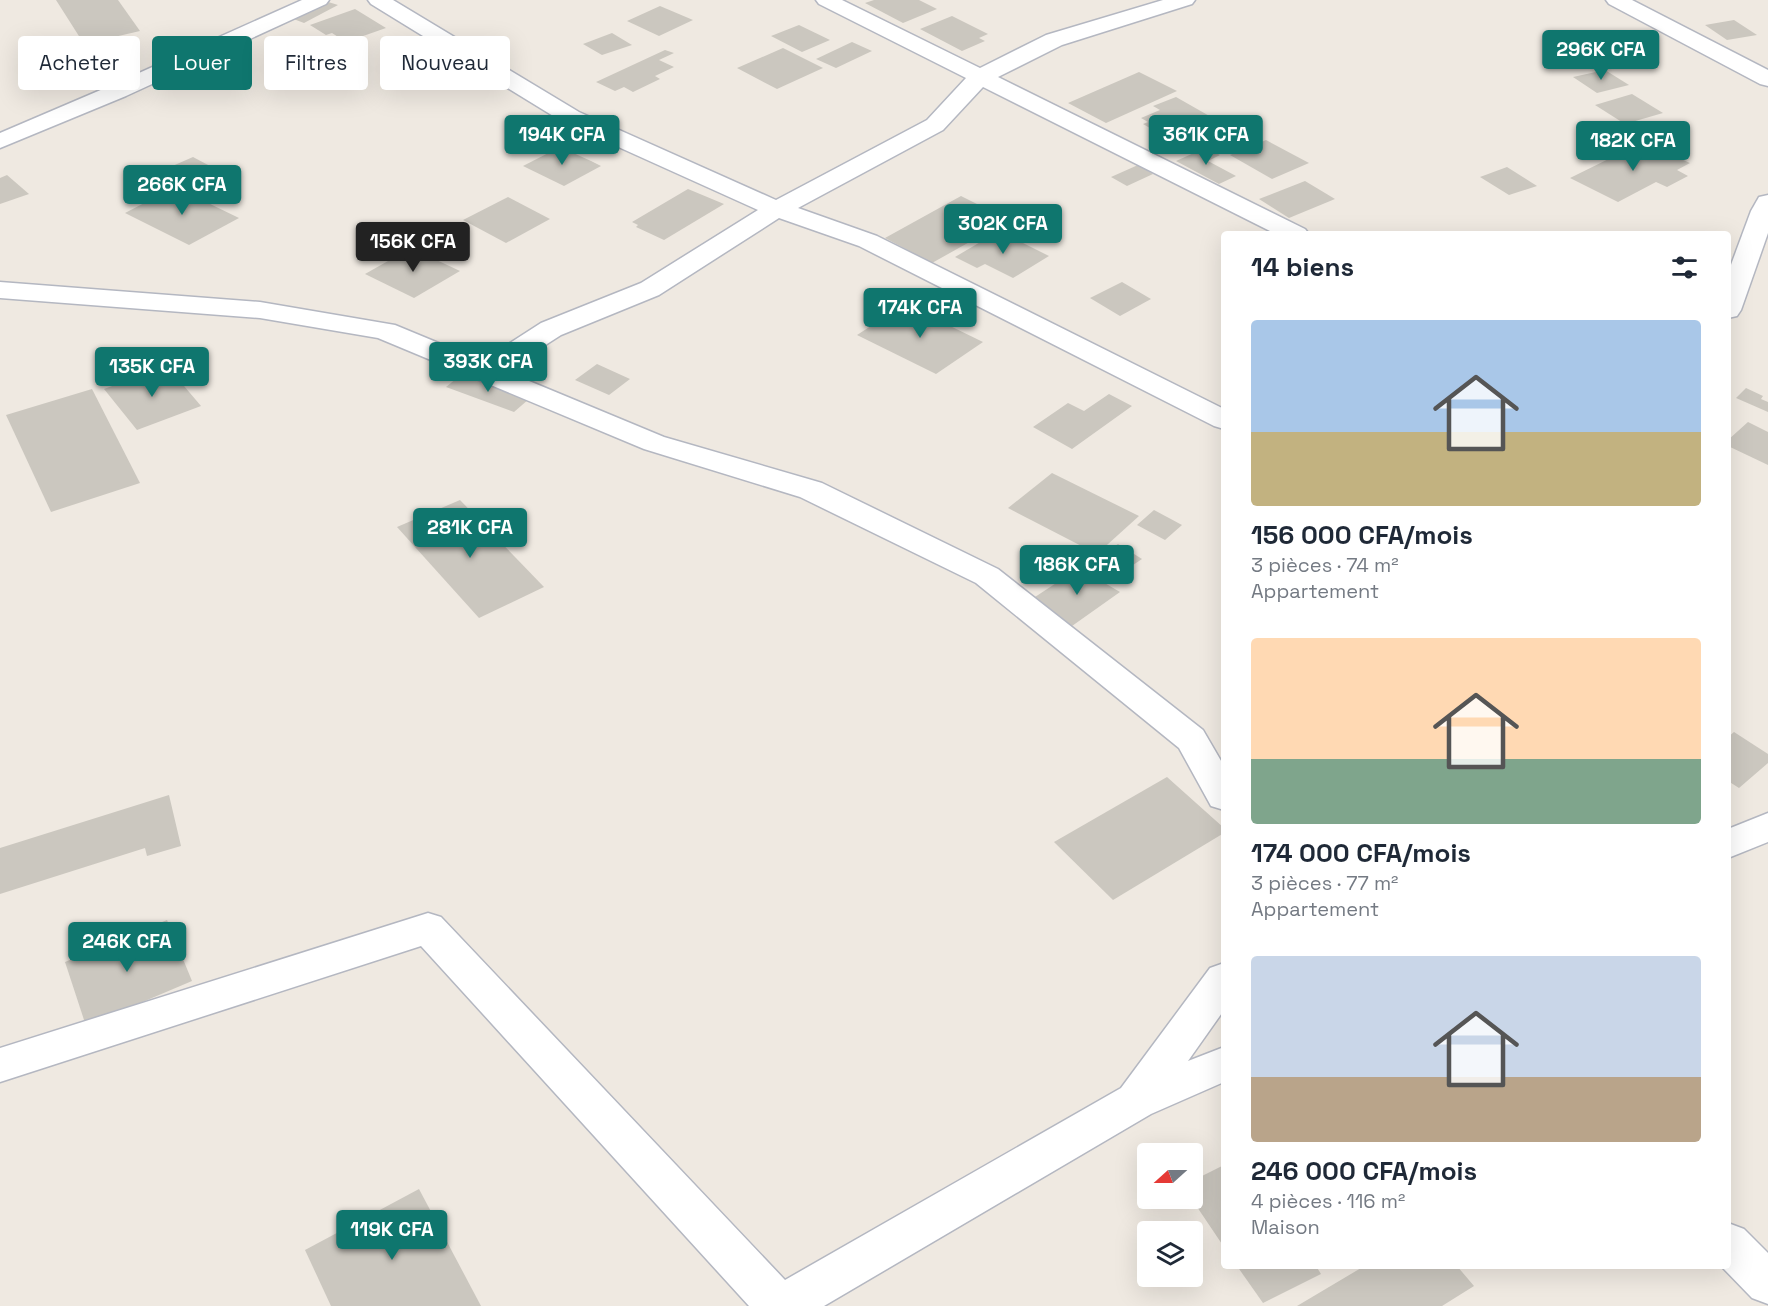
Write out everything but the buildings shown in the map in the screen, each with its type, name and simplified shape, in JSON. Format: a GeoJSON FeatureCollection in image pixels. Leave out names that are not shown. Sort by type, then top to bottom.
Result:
{"type":"FeatureCollection","features":[{"type":"Feature","properties":{"kind":"street"},"geometry":{"type":"LineString","coordinates":[[0,141],[118,91],[319,0]]}},
{"type":"Feature","properties":{"kind":"street"},"geometry":{"type":"LineString","coordinates":[[378,0],[572,117],[777,209],[868,241],[1221,418]]}},
{"type":"Feature","properties":{"kind":"street"},"geometry":{"type":"LineString","coordinates":[[826,0],[1290,231]]}},
{"type":"Feature","properties":{"kind":"street"},"geometry":{"type":"LineString","coordinates":[[484,372],[551,329],[650,289],[777,209],[935,124],[980,77],[1054,40],[1185,0]]}},
{"type":"Feature","properties":{"kind":"street"},"geometry":{"type":"LineString","coordinates":[[1616,0],[1768,79]]}},
{"type":"Feature","properties":{"kind":"street"},"geometry":{"type":"LineString","coordinates":[[1731,301],[1762,211],[1768,202]]}},
{"type":"Feature","properties":{"kind":"street"},"geometry":{"type":"LineString","coordinates":[[0,290],[260,310],[385,331],[654,443],[812,490],[987,576],[1191,739],[1221,792]]}},
{"type":"Feature","properties":{"kind":"street"},"geometry":{"type":"LineString","coordinates":[[1731,843],[1768,826]]}},
{"type":"Feature","properties":{"kind":"street"},"geometry":{"type":"LineString","coordinates":[[0,1065],[429,928],[780,1306],[1136,1101],[1221,1065]]}},
{"type":"Feature","properties":{"kind":"street"},"geometry":{"type":"LineString","coordinates":[[1136,1101],[1221,983]]}},
{"type":"Feature","properties":{"kind":"street"},"geometry":{"type":"LineString","coordinates":[[1731,1246],[1768,1282]]}}]}
